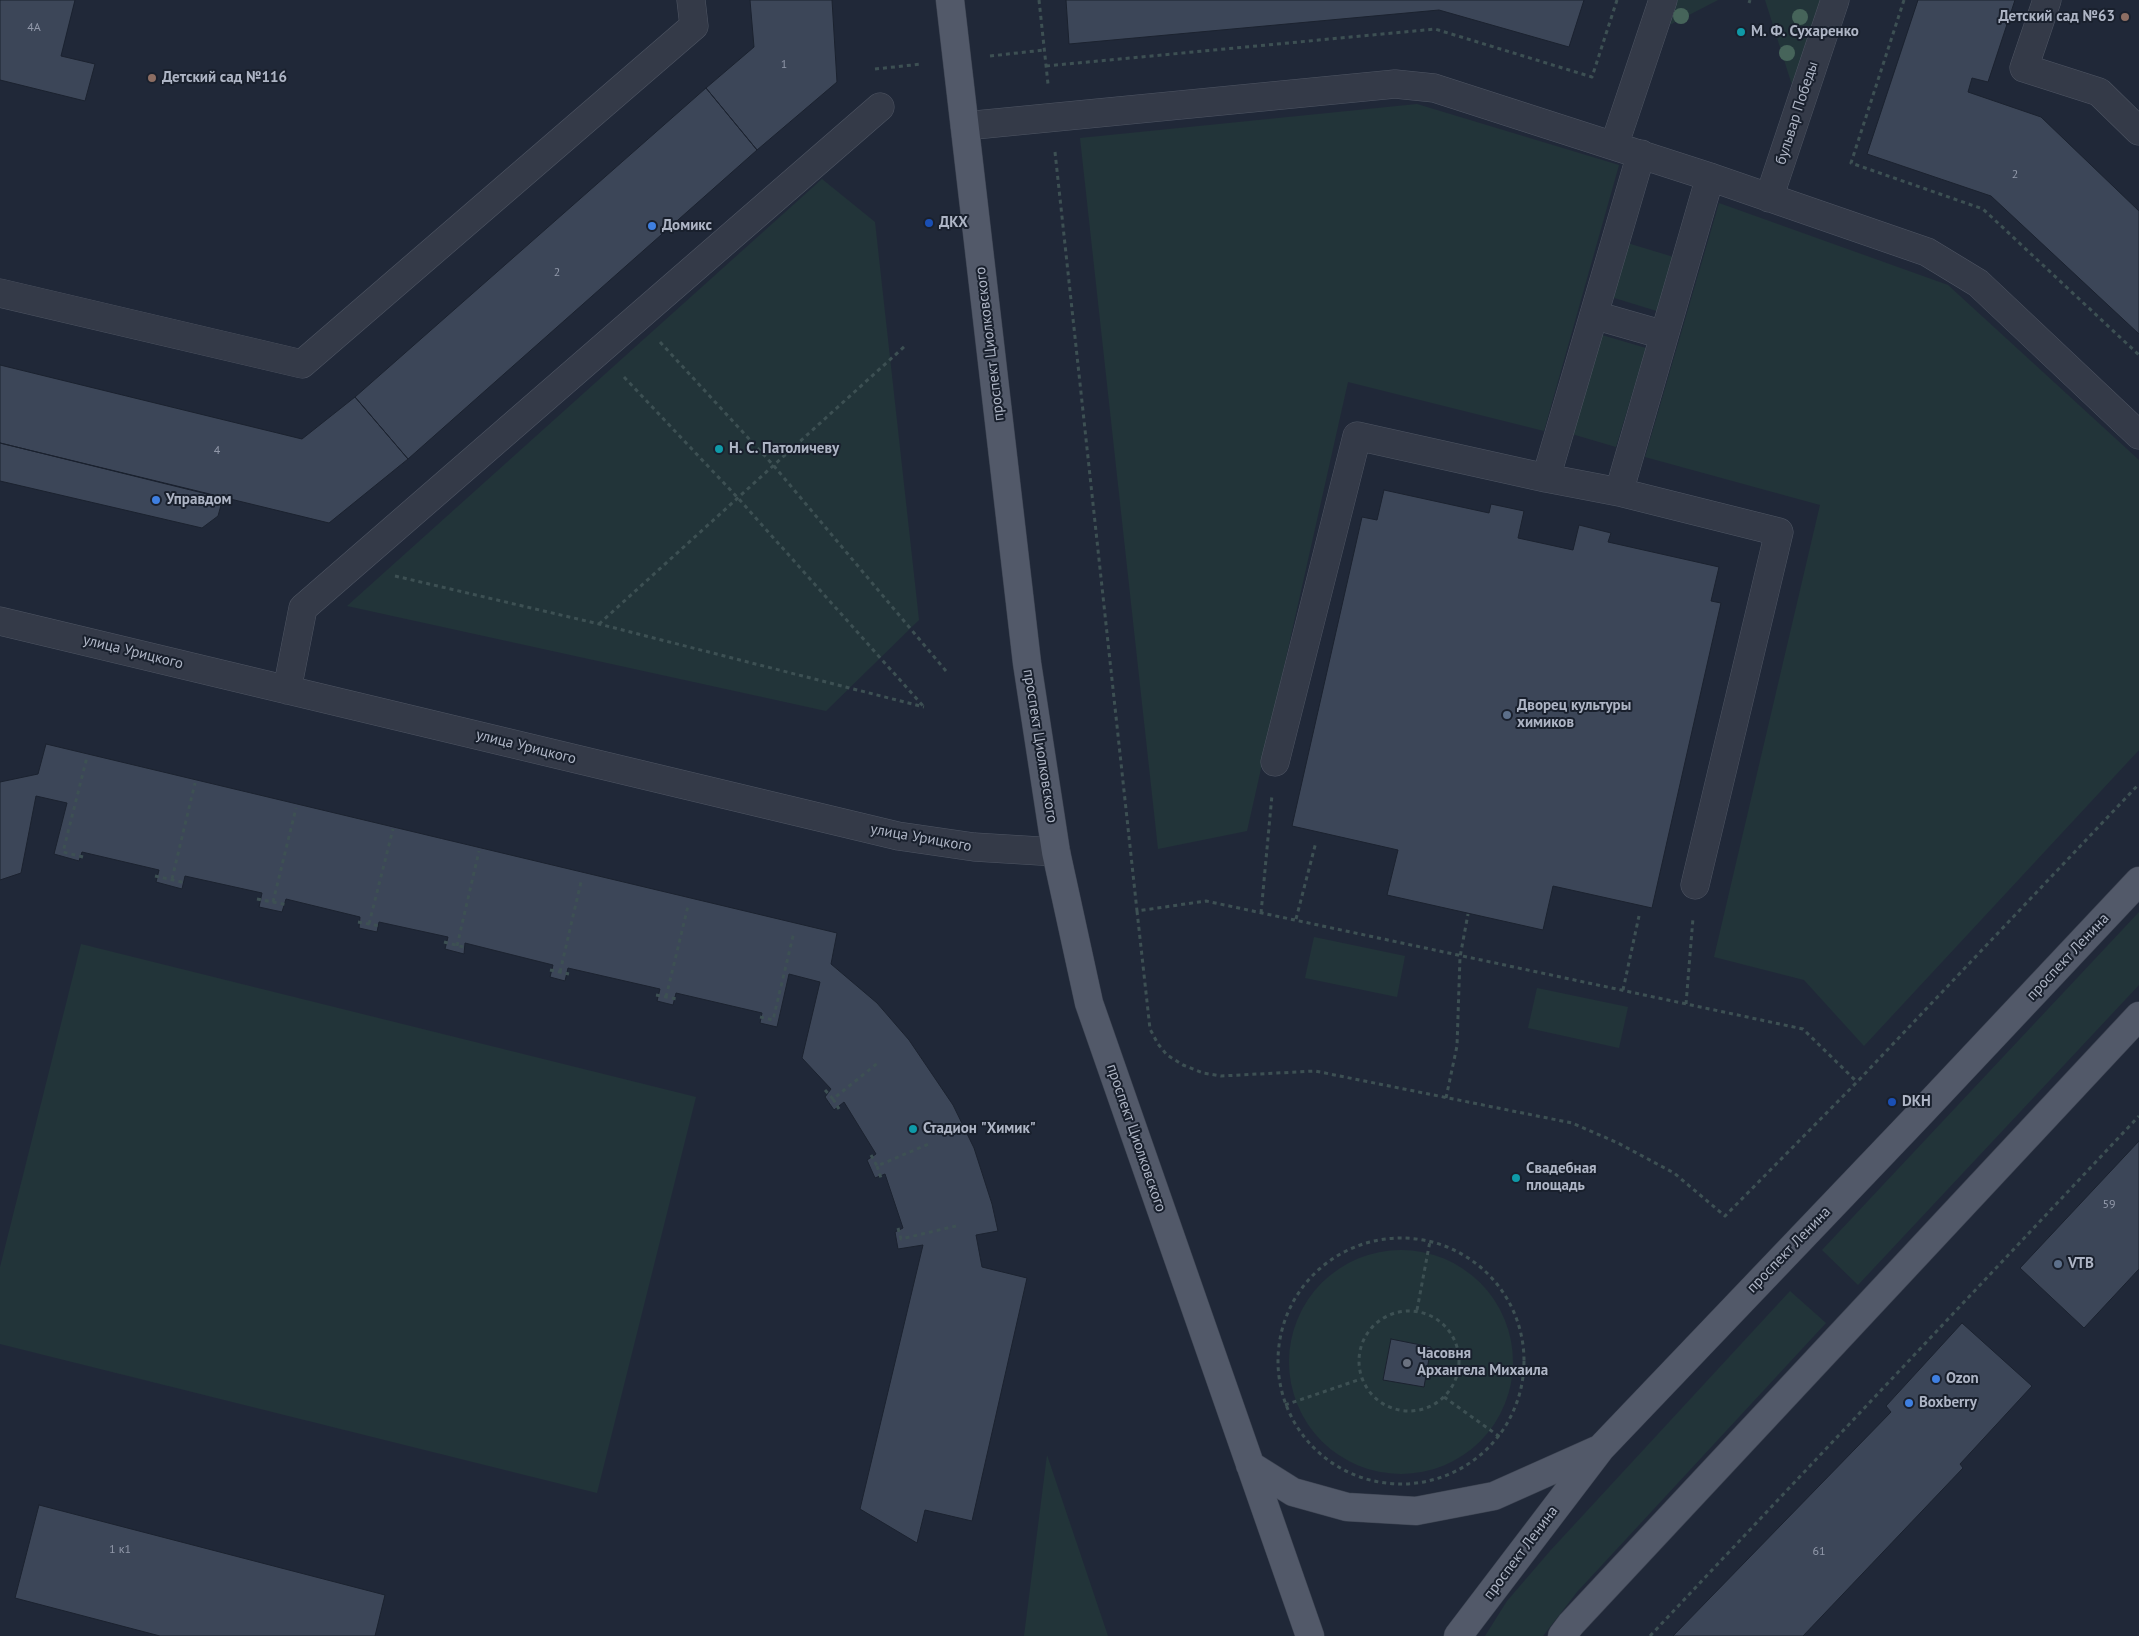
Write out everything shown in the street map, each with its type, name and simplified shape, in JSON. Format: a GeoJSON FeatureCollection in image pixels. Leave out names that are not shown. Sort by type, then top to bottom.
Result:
{"type":"FeatureCollection","features":[{"type":"Feature","properties":{"kind":"main road","name":"проспект Циолковского"},"geometry":{"type":"LineString","coordinates":[[950,0],[1027,663],[1056,852],[1089,1003],[1310,1636]]}},
{"type":"Feature","properties":{"kind":"main road","name":"проспект Ленина"},"geometry":{"type":"LineString","coordinates":[[1458,1636],[1601,1448],[1918,1117],[2139,881]]}},
{"type":"Feature","properties":{"kind":"main road"},"geometry":{"type":"LineString","coordinates":[[1562,1636],[1571,1624],[2139,1016]]}},
{"type":"Feature","properties":{"kind":"main road"},"geometry":{"type":"LineString","coordinates":[[1250,1465],[1293,1492],[1346,1507],[1416,1511],[1494,1496],[1601,1448]]}},
{"type":"Feature","properties":{"kind":"street"},"geometry":{"type":"LineString","coordinates":[[0,293],[302,364],[694,26],[691,0]]}},
{"type":"Feature","properties":{"kind":"street"},"geometry":{"type":"LineString","coordinates":[[1614,146],[1663,0]]}},
{"type":"Feature","properties":{"kind":"street","name":"бульвар Победы"},"geometry":{"type":"LineString","coordinates":[[1769,198],[1835,0]]}},
{"type":"Feature","properties":{"kind":"street"},"geometry":{"type":"LineString","coordinates":[[2047,0],[2024,68],[2099,92],[2139,130]]}},
{"type":"Feature","properties":{"kind":"street"},"geometry":{"type":"LineString","coordinates":[[965,126],[1395,84],[1434,88],[1641,154],[1927,252],[1978,283],[2139,435]]}},
{"type":"Feature","properties":{"kind":"street"},"geometry":{"type":"LineString","coordinates":[[287,690],[303,608],[880,107]]}},
{"type":"Feature","properties":{"kind":"street"},"geometry":{"type":"LineString","coordinates":[[1546,478],[1641,154]]}},
{"type":"Feature","properties":{"kind":"street"},"geometry":{"type":"LineString","coordinates":[[1619,492],[1710,177]]}},
{"type":"Feature","properties":{"kind":"street"},"geometry":{"type":"LineString","coordinates":[[1594,315],[1664,335]]}},
{"type":"Feature","properties":{"kind":"street"},"geometry":{"type":"LineString","coordinates":[[1275,762],[1358,436],[1546,478],[1619,492],[1779,532],[1696,885]]}},
{"type":"Feature","properties":{"kind":"street","name":"улица Урицкого"},"geometry":{"type":"LineString","coordinates":[[0,620],[898,836],[974,847],[1056,852]]}},
{"type":"Feature","properties":{"kind":"path"},"geometry":{"type":"LineString","coordinates":[[1039,0],[1150,1029],[1158,1044],[1167,1055],[1183,1065],[1203,1073],[1221,1076],[1315,1071],[1572,1123],[1618,1143],[1674,1173],[1725,1216],[1857,1082],[2139,784]]}},
{"type":"Feature","properties":{"kind":"path"},"geometry":{"type":"LineString","coordinates":[[1046,66],[1434,29],[1592,77],[1617,0]]}},
{"type":"Feature","properties":{"kind":"path"},"geometry":{"type":"LineString","coordinates":[[1904,0],[1851,163],[1983,209],[2139,355]]}},
{"type":"Feature","properties":{"kind":"path"},"geometry":{"type":"LineString","coordinates":[[638,318],[774,466],[946,671]]}},
{"type":"Feature","properties":{"kind":"path"},"geometry":{"type":"LineString","coordinates":[[600,624],[905,346]]}},
{"type":"Feature","properties":{"kind":"path"},"geometry":{"type":"LineString","coordinates":[[353,566],[600,624],[924,707],[738,498],[600,351]]}},
{"type":"Feature","properties":{"kind":"path"},"geometry":{"type":"LineString","coordinates":[[83,857],[63,852],[87,757]]}},
{"type":"Feature","properties":{"kind":"path"},"geometry":{"type":"LineString","coordinates":[[1261,913],[1275,762]]}},
{"type":"Feature","properties":{"kind":"path"},"geometry":{"type":"LineString","coordinates":[[172,879],[195,783]]}},
{"type":"Feature","properties":{"kind":"path"},"geometry":{"type":"LineString","coordinates":[[273,902],[296,808]]}},
{"type":"Feature","properties":{"kind":"path"},"geometry":{"type":"LineString","coordinates":[[370,924],[393,829]]}},
{"type":"Feature","properties":{"kind":"path"},"geometry":{"type":"LineString","coordinates":[[1296,920],[1316,842]]}},
{"type":"Feature","properties":{"kind":"path"},"geometry":{"type":"LineString","coordinates":[[457,946],[479,851]]}},
{"type":"Feature","properties":{"kind":"path"},"geometry":{"type":"LineString","coordinates":[[155,876],[186,882]]}},
{"type":"Feature","properties":{"kind":"path"},"geometry":{"type":"LineString","coordinates":[[560,972],[581,882]]}},
{"type":"Feature","properties":{"kind":"path"},"geometry":{"type":"LineString","coordinates":[[1686,1004],[1696,885]]}},
{"type":"Feature","properties":{"kind":"path"},"geometry":{"type":"LineString","coordinates":[[257,899],[288,905]]}},
{"type":"Feature","properties":{"kind":"path"},"geometry":{"type":"LineString","coordinates":[[1137,911],[1206,901],[1460,957],[1803,1029],[1857,1082]]}},
{"type":"Feature","properties":{"kind":"path"},"geometry":{"type":"LineString","coordinates":[[666,997],[688,906]]}},
{"type":"Feature","properties":{"kind":"path"},"geometry":{"type":"LineString","coordinates":[[1446,1098],[1457,1046],[1460,957],[1468,914]]}},
{"type":"Feature","properties":{"kind":"path"},"geometry":{"type":"LineString","coordinates":[[1623,990],[1639,916]]}},
{"type":"Feature","properties":{"kind":"path"},"geometry":{"type":"LineString","coordinates":[[358,922],[380,926]]}},
{"type":"Feature","properties":{"kind":"path"},"geometry":{"type":"LineString","coordinates":[[760,1017],[774,1020],[794,932]]}},
{"type":"Feature","properties":{"kind":"path"},"geometry":{"type":"LineString","coordinates":[[444,942],[467,948]]}},
{"type":"Feature","properties":{"kind":"path"},"geometry":{"type":"LineString","coordinates":[[550,970],[569,974]]}},
{"type":"Feature","properties":{"kind":"path"},"geometry":{"type":"LineString","coordinates":[[656,994],[677,999]]}},
{"type":"Feature","properties":{"kind":"path"},"geometry":{"type":"LineString","coordinates":[[833,1099],[879,1062]]}},
{"type":"Feature","properties":{"kind":"path"},"geometry":{"type":"LineString","coordinates":[[826,1090],[839,1109]]}},
{"type":"Feature","properties":{"kind":"path"},"geometry":{"type":"LineString","coordinates":[[1650,1636],[2139,1116]]}},
{"type":"Feature","properties":{"kind":"path"},"geometry":{"type":"LineString","coordinates":[[877,1166],[931,1142]]}},
{"type":"Feature","properties":{"kind":"path"},"geometry":{"type":"LineString","coordinates":[[871,1156],[881,1178]]}},
{"type":"Feature","properties":{"kind":"path"},"geometry":{"type":"LineString","coordinates":[[898,1228],[901,1240],[960,1225]]}},
{"type":"Feature","properties":{"kind":"path"},"geometry":{"type":"LineString","coordinates":[[1386,1238],[1430,1240],[1475,1261],[1508,1298],[1524,1344],[1521,1393],[1500,1437],[1459,1472],[1409,1486],[1357,1478],[1313,1449],[1285,1405],[1277,1361],[1285,1317],[1309,1279],[1343,1252],[1386,1238]]}},
{"type":"Feature","properties":{"kind":"path"},"geometry":{"type":"LineString","coordinates":[[1417,1310],[1430,1240]]}},
{"type":"Feature","properties":{"kind":"path"},"geometry":{"type":"LineString","coordinates":[[1417,1310],[1434,1317],[1448,1329],[1457,1345],[1459,1364],[1454,1382],[1444,1397],[1428,1408],[1408,1412],[1388,1407],[1372,1396],[1361,1379],[1358,1358],[1364,1337],[1377,1321],[1396,1312],[1417,1310]]}},
{"type":"Feature","properties":{"kind":"path"},"geometry":{"type":"LineString","coordinates":[[1285,1405],[1361,1379]]}},
{"type":"Feature","properties":{"kind":"path"},"geometry":{"type":"LineString","coordinates":[[1444,1397],[1500,1437]]}},
{"type":"Feature","properties":{"kind":"shaded area"},"geometry":{"type":"Polygon","coordinates":[[[1672,0],[1718,0],[1662,29],[1672,0]]]}},
{"type":"Feature","properties":{"kind":"shaded area"},"geometry":{"type":"Polygon","coordinates":[[[1765,0],[1820,0],[1792,85],[1765,0]]]}},
{"type":"Feature","properties":{"kind":"shaded area"},"geometry":{"type":"Polygon","coordinates":[[[1417,104],[1619,165],[1544,431],[1348,382],[1247,831],[1158,849],[1080,138],[1417,104]]]}},
{"type":"Feature","properties":{"kind":"shaded area"},"geometry":{"type":"Polygon","coordinates":[[[822,179],[875,222],[919,620],[826,711],[347,606],[822,179]]]}},
{"type":"Feature","properties":{"kind":"shaded area"},"geometry":{"type":"Polygon","coordinates":[[[1719,203],[1948,285],[2139,460],[2139,750],[1864,1046],[1804,980],[1714,957],[1820,505],[1645,457],[1719,203]]]}},
{"type":"Feature","properties":{"kind":"shaded area"},"geometry":{"type":"Polygon","coordinates":[[[1624,242],[1677,258],[1660,312],[1608,296],[1624,242]]]}},
{"type":"Feature","properties":{"kind":"shaded area"},"geometry":{"type":"Polygon","coordinates":[[[1595,333],[1646,348],[1616,447],[1565,432],[1595,333]]]}},
{"type":"Feature","properties":{"kind":"shaded area"},"geometry":{"type":"Polygon","coordinates":[[[2139,912],[2139,985],[1858,1285],[1822,1250],[2139,912]]]}},
{"type":"Feature","properties":{"kind":"shaded area"},"geometry":{"type":"Polygon","coordinates":[[[1314,937],[1405,956],[1397,997],[1305,978],[1314,937]]]}},
{"type":"Feature","properties":{"kind":"shaded area"},"geometry":{"type":"Polygon","coordinates":[[[81,944],[696,1097],[597,1493],[0,1344],[0,1267],[81,944]]]}},
{"type":"Feature","properties":{"kind":"shaded area"},"geometry":{"type":"Polygon","coordinates":[[[1537,988],[1628,1007],[1619,1048],[1528,1028],[1537,988]]]}},
{"type":"Feature","properties":{"kind":"shaded area"},"geometry":{"type":"Polygon","coordinates":[[[1390,1250],[1412,1250],[1444,1258],[1454,1263],[1472,1275],[1488,1291],[1505,1319],[1511,1340],[1513,1362],[1511,1384],[1505,1405],[1488,1433],[1472,1449],[1444,1466],[1412,1474],[1390,1474],[1358,1466],[1348,1461],[1330,1449],[1314,1433],[1297,1405],[1289,1373],[1289,1351],[1297,1319],[1302,1309],[1314,1291],[1330,1275],[1358,1258],[1390,1250]]]}},
{"type":"Feature","properties":{"kind":"shaded area"},"geometry":{"type":"Polygon","coordinates":[[[1790,1291],[1826,1323],[1577,1592],[1543,1636],[1485,1636],[1507,1601],[1550,1551],[1790,1291]]]}},
{"type":"Feature","properties":{"kind":"shaded area"},"geometry":{"type":"Polygon","coordinates":[[[1047,1455],[1108,1636],[1024,1636],[1047,1455]]]}},
{"type":"Feature","properties":{"kind":"building"},"geometry":{"type":"Polygon","coordinates":[[[0,0],[75,0],[61,56],[95,64],[85,101],[0,80],[0,0]]]}},
{"type":"Feature","properties":{"kind":"building"},"geometry":{"type":"Polygon","coordinates":[[[750,0],[832,0],[837,82],[757,150],[706,88],[754,47],[750,0]]]}},
{"type":"Feature","properties":{"kind":"building"},"geometry":{"type":"Polygon","coordinates":[[[1066,0],[1584,0],[1569,47],[1439,10],[1069,44],[1066,0]]]}},
{"type":"Feature","properties":{"kind":"building"},"geometry":{"type":"Polygon","coordinates":[[[1918,0],[2015,0],[1988,82],[1972,78],[1968,92],[2041,117],[2139,211],[2139,334],[1991,196],[1867,154],[1918,0]]]}},
{"type":"Feature","properties":{"kind":"building"},"geometry":{"type":"Polygon","coordinates":[[[706,88],[757,150],[408,459],[355,397],[706,88]]]}},
{"type":"Feature","properties":{"kind":"building"},"geometry":{"type":"Polygon","coordinates":[[[0,365],[302,439],[355,397],[408,459],[329,523],[0,443],[0,365]]]}},
{"type":"Feature","properties":{"kind":"building"},"geometry":{"type":"Polygon","coordinates":[[[0,443],[223,498],[218,516],[202,528],[0,481],[0,443]]]}},
{"type":"Feature","properties":{"kind":"building","name":"Дворец культуры химиков"},"geometry":{"type":"Polygon","coordinates":[[[1384,490],[1489,513],[1491,504],[1524,511],[1518,538],[1573,550],[1579,525],[1611,533],[1608,542],[1719,567],[1711,601],[1721,603],[1652,908],[1553,886],[1543,930],[1387,895],[1398,850],[1292,826],[1362,517],[1377,520],[1384,490]]]}},
{"type":"Feature","properties":{"kind":"building","name":"Стадион \"Химик\""},"geometry":{"type":"Polygon","coordinates":[[[46,744],[837,933],[831,964],[877,1003],[909,1040],[953,1105],[974,1148],[992,1204],[998,1231],[976,1235],[982,1267],[1027,1278],[972,1521],[925,1510],[917,1543],[860,1509],[923,1245],[898,1249],[895,1232],[903,1228],[885,1174],[875,1178],[867,1160],[876,1154],[844,1102],[834,1110],[825,1097],[831,1089],[802,1058],[820,982],[789,974],[777,1027],[760,1023],[762,1013],[676,993],[673,1005],[657,1001],[660,989],[568,968],[565,981],[550,977],[553,965],[465,943],[464,954],[445,949],[448,937],[379,922],[377,932],[359,928],[360,917],[286,899],[282,912],[259,907],[262,893],[185,876],[182,889],[156,882],[159,870],[82,852],[79,861],[54,854],[67,803],[36,796],[21,873],[0,880],[0,782],[38,774],[46,744]]]}},
{"type":"Feature","properties":{"kind":"building"},"geometry":{"type":"Polygon","coordinates":[[[2139,1141],[2139,1269],[2084,1328],[2020,1268],[2139,1141]]]}},
{"type":"Feature","properties":{"kind":"building"},"geometry":{"type":"Polygon","coordinates":[[[1962,1323],[2032,1386],[1960,1464],[1963,1468],[1803,1636],[1673,1636],[1891,1412],[1886,1406],[1962,1323]]]}},
{"type":"Feature","properties":{"kind":"building","name":"Часовня Архангела Михаила"},"geometry":{"type":"Polygon","coordinates":[[[1391,1339],[1431,1347],[1424,1387],[1383,1380],[1391,1339]]]}},
{"type":"Feature","properties":{"kind":"building"},"geometry":{"type":"Polygon","coordinates":[[[39,1505],[385,1595],[375,1636],[160,1636],[15,1598],[39,1505]]]}},
{"type":"Feature","properties":{"kind":"place","name":"Детский сад №63"},"geometry":{"type":"Point","coordinates":[2125,17]}},
{"type":"Feature","properties":{"kind":"place","name":"М. Ф. Сухаренко"},"geometry":{"type":"Point","coordinates":[1741,32]}},
{"type":"Feature","properties":{"kind":"place","name":"Детский сад №116"},"geometry":{"type":"Point","coordinates":[152,78]}},
{"type":"Feature","properties":{"kind":"place","name":"ДКХ"},"geometry":{"type":"Point","coordinates":[929,223]}},
{"type":"Feature","properties":{"kind":"place","name":"Домикс"},"geometry":{"type":"Point","coordinates":[652,226]}},
{"type":"Feature","properties":{"kind":"place","name":"Н. С. Патоличеву"},"geometry":{"type":"Point","coordinates":[719,449]}},
{"type":"Feature","properties":{"kind":"place","name":"Управдом"},"geometry":{"type":"Point","coordinates":[156,500]}},
{"type":"Feature","properties":{"kind":"place","name":"Дворец культуры химиков"},"geometry":{"type":"Point","coordinates":[1507,715]}},
{"type":"Feature","properties":{"kind":"place","name":"DKH"},"geometry":{"type":"Point","coordinates":[1892,1102]}},
{"type":"Feature","properties":{"kind":"place","name":"Стадион \"Химик\""},"geometry":{"type":"Point","coordinates":[913,1129]}},
{"type":"Feature","properties":{"kind":"place","name":"Свадебная площадь"},"geometry":{"type":"Point","coordinates":[1516,1178]}},
{"type":"Feature","properties":{"kind":"place","name":"VTB"},"geometry":{"type":"Point","coordinates":[2058,1264]}},
{"type":"Feature","properties":{"kind":"place","name":"Часовня Архангела Михаила"},"geometry":{"type":"Point","coordinates":[1407,1363]}},
{"type":"Feature","properties":{"kind":"place","name":"Ozon"},"geometry":{"type":"Point","coordinates":[1936,1379]}},
{"type":"Feature","properties":{"kind":"place","name":"Boxberry"},"geometry":{"type":"Point","coordinates":[1909,1403]}}]}
